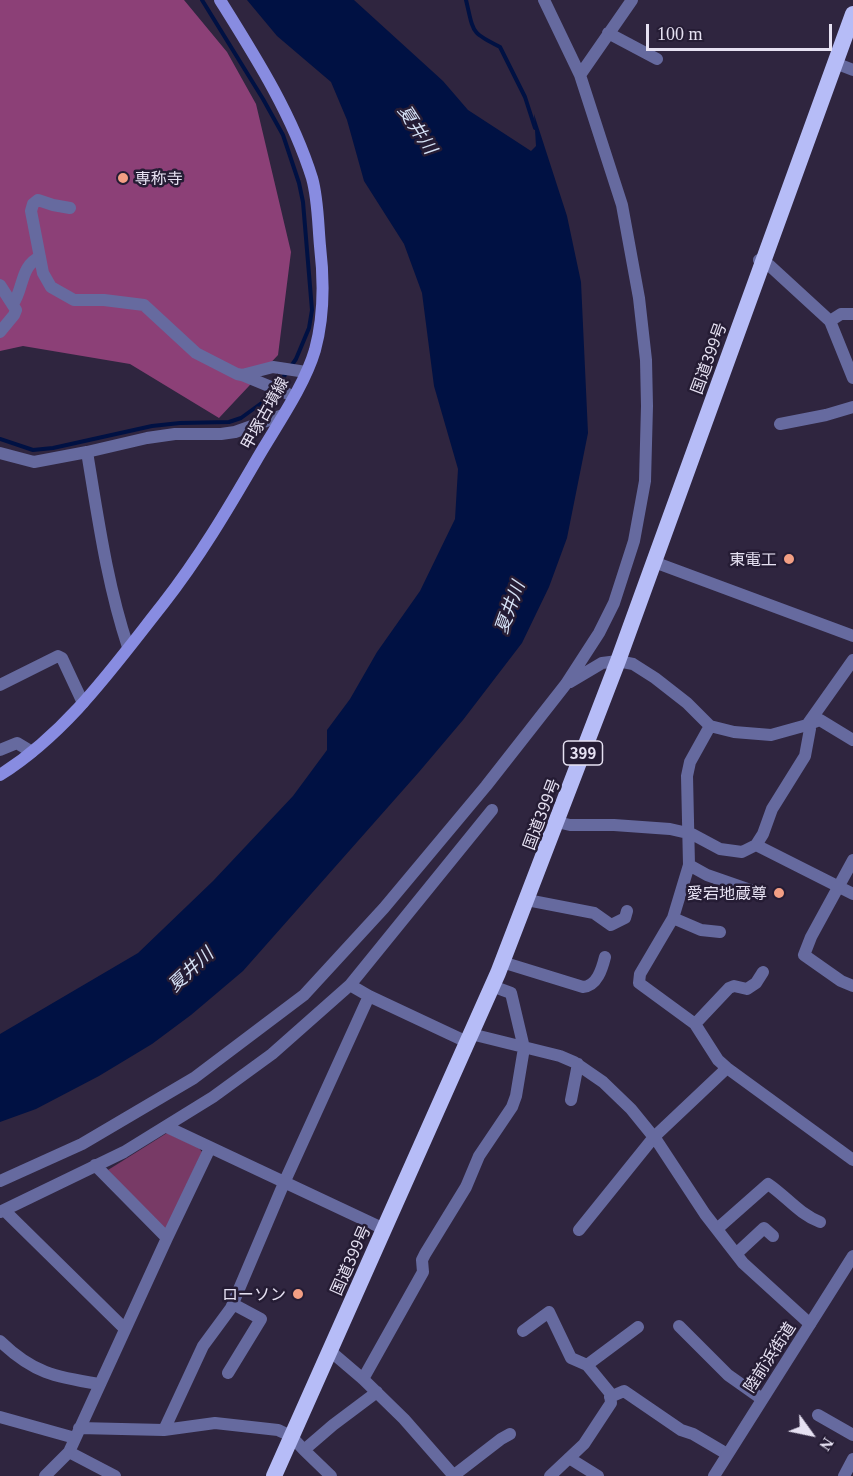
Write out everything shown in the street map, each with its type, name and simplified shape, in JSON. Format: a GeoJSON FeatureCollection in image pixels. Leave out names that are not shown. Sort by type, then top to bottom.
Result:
{"type":"FeatureCollection","features":[{"type":"Feature","properties":{"kind":"highway","name":"国道399号"},"geometry":{"type":"LineString","coordinates":[[274,1476],[492,986],[527,900],[618,661],[760,261],[853,14]]}},
{"type":"Feature","properties":{"kind":"main road","name":"甲塚古墳線"},"geometry":{"type":"LineString","coordinates":[[0,775],[32,752],[83,703],[181,580],[212,536],[283,415],[289,394],[300,371],[314,351],[321,322],[322,268],[312,180],[288,117],[220,0]]}},
{"type":"Feature","properties":{"kind":"street"},"geometry":{"type":"LineString","coordinates":[[0,1181],[82,1144],[195,1078],[304,995],[391,899],[486,786],[566,684],[599,633],[614,603],[634,541],[645,481],[646,360],[639,298],[622,205],[580,75],[544,0]]}},
{"type":"Feature","properties":{"kind":"street"},"geometry":{"type":"LineString","coordinates":[[580,75],[629,1]]}},
{"type":"Feature","properties":{"kind":"street"},"geometry":{"type":"LineString","coordinates":[[608,33],[657,60]]}},
{"type":"Feature","properties":{"kind":"street"},"geometry":{"type":"LineString","coordinates":[[835,63],[853,70]]}},
{"type":"Feature","properties":{"kind":"street"},"geometry":{"type":"LineString","coordinates":[[70,208],[53,206],[38,200],[33,204],[33,223],[40,257],[46,280],[51,287],[74,300],[104,300],[144,305],[196,353],[232,372],[289,394]]}},
{"type":"Feature","properties":{"kind":"street"},"geometry":{"type":"LineString","coordinates":[[13,304],[31,261],[40,257]]}},
{"type":"Feature","properties":{"kind":"street"},"geometry":{"type":"LineString","coordinates":[[760,261],[769,265],[830,321],[853,378]]}},
{"type":"Feature","properties":{"kind":"street"},"geometry":{"type":"LineString","coordinates":[[0,285],[16,310],[15,315],[0,332]]}},
{"type":"Feature","properties":{"kind":"street"},"geometry":{"type":"LineString","coordinates":[[830,321],[841,314],[853,314]]}},
{"type":"Feature","properties":{"kind":"street"},"geometry":{"type":"LineString","coordinates":[[242,375],[273,367],[300,371]]}},
{"type":"Feature","properties":{"kind":"street"},"geometry":{"type":"LineString","coordinates":[[780,424],[853,407]]}},
{"type":"Feature","properties":{"kind":"street"},"geometry":{"type":"LineString","coordinates":[[0,453],[34,462],[147,438],[175,434],[235,432],[283,415]]}},
{"type":"Feature","properties":{"kind":"street"},"geometry":{"type":"LineString","coordinates":[[87,452],[107,568],[118,617],[128,647]]}},
{"type":"Feature","properties":{"kind":"street"},"geometry":{"type":"LineString","coordinates":[[654,562],[853,636]]}},
{"type":"Feature","properties":{"kind":"street"},"geometry":{"type":"LineString","coordinates":[[0,685],[58,656],[62,658],[83,703]]}},
{"type":"Feature","properties":{"kind":"street"},"geometry":{"type":"LineString","coordinates":[[807,724],[853,660]]}},
{"type":"Feature","properties":{"kind":"street"},"geometry":{"type":"LineString","coordinates":[[566,684],[602,663],[618,661],[633,664],[655,678],[687,703],[710,726],[734,732],[771,735],[820,720],[853,740]]}},
{"type":"Feature","properties":{"kind":"street"},"geometry":{"type":"LineString","coordinates":[[557,822],[570,825],[670,829],[692,834],[720,849],[742,852],[756,845],[763,834],[772,809],[805,756],[810,729],[807,724]]}},
{"type":"Feature","properties":{"kind":"street"},"geometry":{"type":"LineString","coordinates":[[710,726],[690,762],[687,776],[689,865],[673,918],[640,974],[639,983],[695,1023],[718,1060],[727,1068],[853,1160]]}},
{"type":"Feature","properties":{"kind":"street"},"geometry":{"type":"LineString","coordinates":[[0,750],[17,743],[32,752]]}},
{"type":"Feature","properties":{"kind":"street"},"geometry":{"type":"LineString","coordinates":[[125,1329],[2,1211],[124,1152],[167,1127],[272,1054],[350,985],[492,810]]}},
{"type":"Feature","properties":{"kind":"street"},"geometry":{"type":"LineString","coordinates":[[756,845],[853,894]]}},
{"type":"Feature","properties":{"kind":"street"},"geometry":{"type":"LineString","coordinates":[[853,860],[811,937],[804,955],[841,981],[853,986]]}},
{"type":"Feature","properties":{"kind":"street"},"geometry":{"type":"LineString","coordinates":[[689,865],[707,875],[753,891]]}},
{"type":"Feature","properties":{"kind":"street"},"geometry":{"type":"LineString","coordinates":[[527,900],[594,913],[611,925],[625,918],[627,911]]}},
{"type":"Feature","properties":{"kind":"street"},"geometry":{"type":"LineString","coordinates":[[673,918],[701,930],[720,932]]}},
{"type":"Feature","properties":{"kind":"street"},"geometry":{"type":"LineString","coordinates":[[502,962],[583,987],[593,983],[600,973],[604,957]]}},
{"type":"Feature","properties":{"kind":"street"},"geometry":{"type":"LineString","coordinates":[[695,1023],[729,988],[734,986],[747,989],[756,983],[763,972]]}},
{"type":"Feature","properties":{"kind":"street"},"geometry":{"type":"LineString","coordinates":[[350,985],[369,996],[469,1038],[560,1056],[578,1064],[603,1082],[631,1109],[654,1137],[743,1263],[810,1324]]}},
{"type":"Feature","properties":{"kind":"street"},"geometry":{"type":"LineString","coordinates":[[363,1379],[423,1272],[422,1260],[425,1254],[466,1187],[486,1144],[512,1107],[516,1096],[524,1048],[511,993],[492,986]]}},
{"type":"Feature","properties":{"kind":"street"},"geometry":{"type":"LineString","coordinates":[[164,1430],[203,1346],[233,1304],[284,1183],[369,996]]}},
{"type":"Feature","properties":{"kind":"street"},"geometry":{"type":"LineString","coordinates":[[571,1101],[578,1064]]}},
{"type":"Feature","properties":{"kind":"street"},"geometry":{"type":"LineString","coordinates":[[579,1230],[654,1137],[727,1068]]}},
{"type":"Feature","properties":{"kind":"street"},"geometry":{"type":"LineString","coordinates":[[167,1127],[384,1229]]}},
{"type":"Feature","properties":{"kind":"street"},"geometry":{"type":"LineString","coordinates":[[45,1476],[69,1452],[166,1238],[210,1149]]}},
{"type":"Feature","properties":{"kind":"street"},"geometry":{"type":"LineString","coordinates":[[95,1165],[166,1238]]}},
{"type":"Feature","properties":{"kind":"street"},"geometry":{"type":"LineString","coordinates":[[717,1228],[768,1184],[781,1192],[788,1201],[808,1217],[820,1222]]}},
{"type":"Feature","properties":{"kind":"street"},"geometry":{"type":"LineString","coordinates":[[736,1254],[764,1228],[773,1236]]}},
{"type":"Feature","properties":{"kind":"street","name":"陸前浜街道"},"geometry":{"type":"LineString","coordinates":[[714,1476],[853,1256]]}},
{"type":"Feature","properties":{"kind":"street"},"geometry":{"type":"LineString","coordinates":[[228,1373],[261,1319],[233,1304]]}},
{"type":"Feature","properties":{"kind":"street"},"geometry":{"type":"LineString","coordinates":[[523,1331],[549,1312],[571,1358],[586,1365],[610,1393],[611,1404],[606,1414],[584,1444],[550,1476]]}},
{"type":"Feature","properties":{"kind":"street"},"geometry":{"type":"LineString","coordinates":[[679,1326],[728,1375],[762,1399]]}},
{"type":"Feature","properties":{"kind":"street"},"geometry":{"type":"LineString","coordinates":[[586,1365],[638,1327]]}},
{"type":"Feature","properties":{"kind":"street"},"geometry":{"type":"LineString","coordinates":[[0,1341],[19,1359],[40,1370],[67,1379],[99,1384]]}},
{"type":"Feature","properties":{"kind":"street"},"geometry":{"type":"LineString","coordinates":[[329,1350],[405,1419],[453,1476],[501,1438],[510,1434]]}},
{"type":"Feature","properties":{"kind":"street"},"geometry":{"type":"LineString","coordinates":[[610,1397],[624,1391],[681,1430],[693,1434],[727,1455]]}},
{"type":"Feature","properties":{"kind":"street"},"geometry":{"type":"LineString","coordinates":[[304,1450],[377,1392]]}},
{"type":"Feature","properties":{"kind":"street"},"geometry":{"type":"LineString","coordinates":[[818,1415],[853,1435]]}},
{"type":"Feature","properties":{"kind":"street"},"geometry":{"type":"LineString","coordinates":[[0,1417],[77,1433],[164,1430],[215,1423],[278,1430],[291,1436],[331,1476]]}},
{"type":"Feature","properties":{"kind":"street"},"geometry":{"type":"LineString","coordinates":[[69,1452],[115,1476]]}},
{"type":"Feature","properties":{"kind":"street"},"geometry":{"type":"LineString","coordinates":[[569,1458],[598,1476]]}},
{"type":"Feature","properties":{"kind":"street"},"geometry":{"type":"LineString","coordinates":[[844,1476],[853,1459]]}},
{"type":"Feature","properties":{"kind":"shaded area"},"geometry":{"type":"Polygon","coordinates":[[[0,0],[184,0],[227,52],[256,104],[291,252],[278,355],[219,418],[130,364],[23,346],[0,351],[0,0]]]}},
{"type":"Feature","properties":{"kind":"shaded area"},"geometry":{"type":"Polygon","coordinates":[[[167,1133],[199,1148],[202,1152],[165,1231],[108,1170],[167,1133]]]}},
{"type":"Feature","properties":{"kind":"water","name":"夏井川"},"geometry":{"type":"Polygon","coordinates":[[[247,0],[354,0],[443,81],[468,110],[531,151],[536,146],[534,114],[567,216],[581,282],[588,433],[567,538],[549,587],[522,643],[463,720],[419,772],[243,971],[152,1044],[99,1076],[36,1109],[0,1122],[0,1034],[138,953],[213,881],[293,796],[327,750],[327,730],[350,699],[377,652],[420,591],[455,519],[458,469],[434,386],[422,293],[404,244],[364,181],[347,120],[331,82],[277,36],[247,0]]]}},
{"type":"Feature","properties":{"kind":"waterway"},"geometry":{"type":"LineString","coordinates":[[0,439],[33,450],[53,448],[152,426],[229,422],[241,418],[263,402],[296,359],[309,328],[312,310],[303,202],[299,183],[283,135],[202,0]]}},
{"type":"Feature","properties":{"kind":"waterway"},"geometry":{"type":"LineString","coordinates":[[466,0],[475,30],[483,38],[500,47],[525,97],[535,128]]}},
{"type":"Feature","properties":{"kind":"place","name":"専称寺"},"geometry":{"type":"Point","coordinates":[123,178]}},
{"type":"Feature","properties":{"kind":"place","name":"東電工"},"geometry":{"type":"Point","coordinates":[789,559]}},
{"type":"Feature","properties":{"kind":"place","name":"愛宕地蔵尊"},"geometry":{"type":"Point","coordinates":[779,893]}},
{"type":"Feature","properties":{"kind":"place","name":"ローソン"},"geometry":{"type":"Point","coordinates":[298,1294]}}]}
